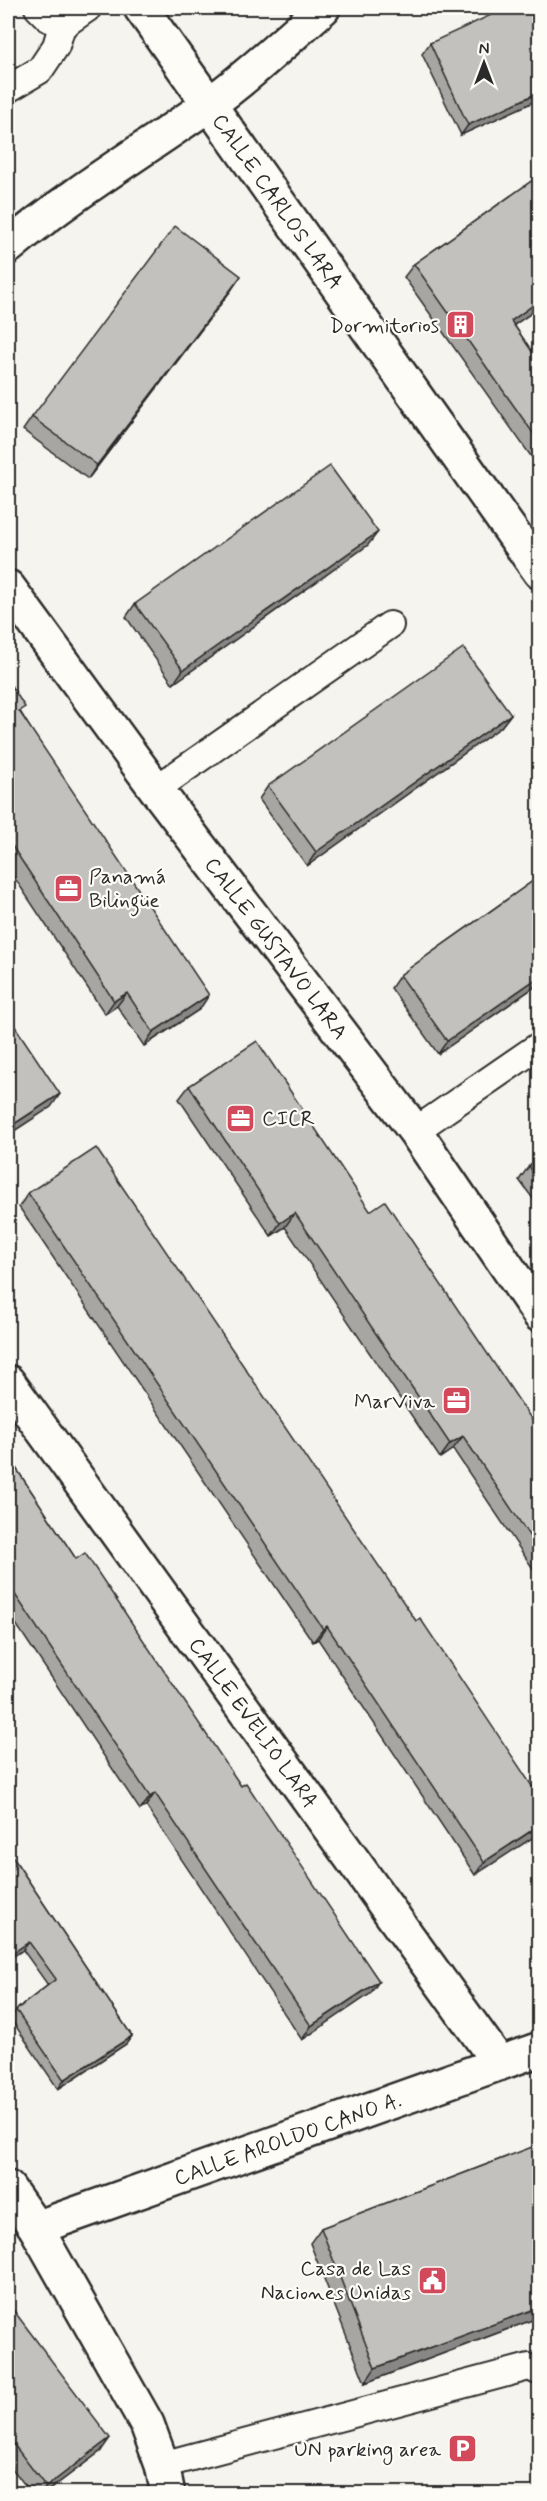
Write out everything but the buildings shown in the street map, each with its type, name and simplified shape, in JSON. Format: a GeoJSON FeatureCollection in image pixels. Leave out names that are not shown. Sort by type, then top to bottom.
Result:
{"type":"FeatureCollection","features":[{"type":"Feature","properties":{"kind":"street","name":"CALLE CARLOS LARA"},"geometry":{"type":"LineString","coordinates":[[141,8],[540,572]]}},
{"type":"Feature","properties":{"kind":"street"},"geometry":{"type":"LineString","coordinates":[[8,247],[86,186],[209,104],[245,77],[322,8]]}},
{"type":"Feature","properties":{"kind":"street","name":"CALLE GUSTAVO LARA"},"geometry":{"type":"LineString","coordinates":[[8,587],[156,789],[415,1131],[540,1315]]}},
{"type":"Feature","properties":{"kind":"street","name":"CALLE EVELIO LARA"},"geometry":{"type":"LineString","coordinates":[[8,1383],[499,2063]]}},
{"type":"Feature","properties":{"kind":"street","name":"CALLE AROLDO CANO A."},"geometry":{"type":"LineString","coordinates":[[36,2228],[540,2049]]}},
{"type":"Feature","properties":{"kind":"street"},"geometry":{"type":"LineString","coordinates":[[8,2188],[36,2228],[147,2424],[165,2479]]}},
{"type":"Feature","properties":{"kind":"lane"},"geometry":{"type":"LineString","coordinates":[[38,8],[48,18],[62,26]]}},
{"type":"Feature","properties":{"kind":"lane"},"geometry":{"type":"LineString","coordinates":[[8,89],[40,70],[56,46],[62,26],[88,8]]}},
{"type":"Feature","properties":{"kind":"lane"},"geometry":{"type":"LineString","coordinates":[[156,789],[390,625]]}},
{"type":"Feature","properties":{"kind":"lane"},"geometry":{"type":"LineString","coordinates":[[415,1131],[540,1045]]}},
{"type":"Feature","properties":{"kind":"lane"},"geometry":{"type":"LineString","coordinates":[[165,2479],[529,2367],[540,2372]]}},
{"type":"Feature","properties":{"kind":"place","name":"Dormitorios"},"geometry":{"type":"Point","coordinates":[460,325]}},
{"type":"Feature","properties":{"kind":"place","name":"Panamá Bilingüe"},"geometry":{"type":"Point","coordinates":[68,888]}},
{"type":"Feature","properties":{"kind":"place","name":"CICR"},"geometry":{"type":"Point","coordinates":[241,1118]}},
{"type":"Feature","properties":{"kind":"place","name":"MarViva"},"geometry":{"type":"Point","coordinates":[456,1401]}},
{"type":"Feature","properties":{"kind":"place","name":"Casa de Las Naciones Unidas"},"geometry":{"type":"Point","coordinates":[432,2280]}},
{"type":"Feature","properties":{"kind":"place","name":"UN parking area"},"geometry":{"type":"Point","coordinates":[462,2449]}}]}
